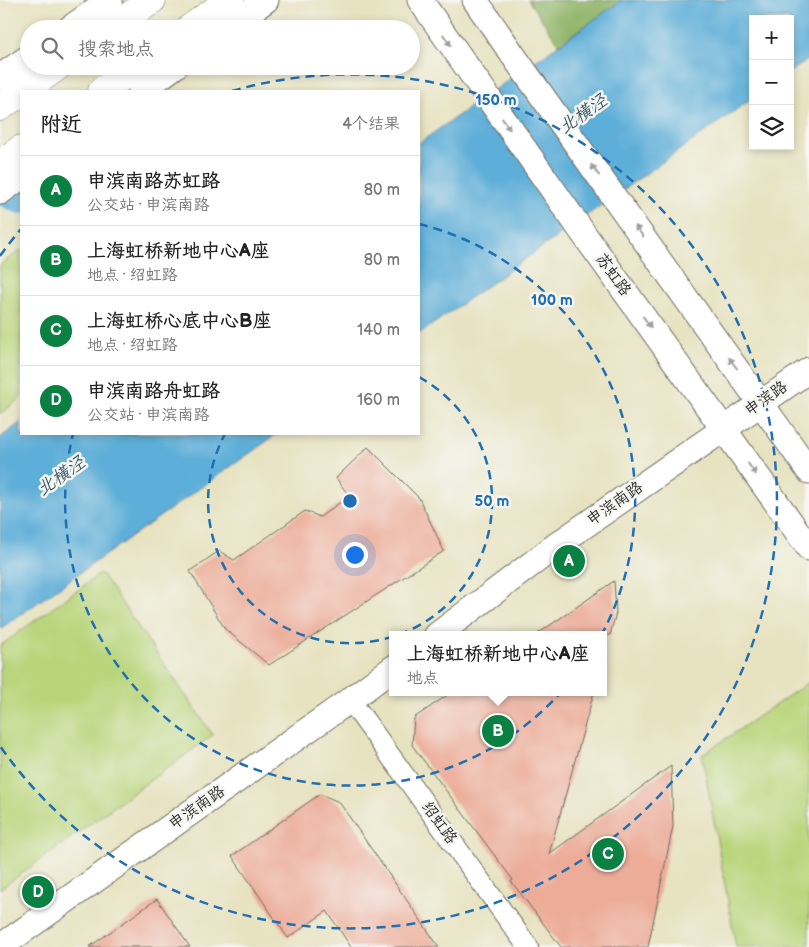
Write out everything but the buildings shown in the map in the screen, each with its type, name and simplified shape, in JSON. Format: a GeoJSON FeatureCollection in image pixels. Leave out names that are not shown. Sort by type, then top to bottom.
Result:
{"type":"FeatureCollection","features":[{"type":"Feature","properties":{"kind":"highway"},"geometry":{"type":"LineString","coordinates":[[124,20],[152,0]]}},
{"type":"Feature","properties":{"kind":"highway"},"geometry":{"type":"LineString","coordinates":[[202,20],[230,0]]}},
{"type":"Feature","properties":{"kind":"highway"},"geometry":{"type":"LineString","coordinates":[[25,90],[46,75]]}},
{"type":"Feature","properties":{"kind":"highway"},"geometry":{"type":"LineString","coordinates":[[103,90],[124,75]]}},
{"type":"Feature","properties":{"kind":"highway"},"geometry":{"type":"LineString","coordinates":[[0,107],[20,93]]}},
{"type":"Feature","properties":{"kind":"highway"},"geometry":{"type":"LineString","coordinates":[[0,164],[20,149]]}},
{"type":"Feature","properties":{"kind":"main road"},"geometry":{"type":"LineString","coordinates":[[82,20],[110,0]]}},
{"type":"Feature","properties":{"kind":"main road"},"geometry":{"type":"LineString","coordinates":[[238,20],[266,0]]}},
{"type":"Feature","properties":{"kind":"main road","name":"苏虹路"},"geometry":{"type":"LineString","coordinates":[[420,0],[588,240],[809,548]]}},
{"type":"Feature","properties":{"kind":"main road"},"geometry":{"type":"LineString","coordinates":[[476,0],[515,58],[809,470]]}},
{"type":"Feature","properties":{"kind":"main road"},"geometry":{"type":"LineString","coordinates":[[0,77],[20,63]]}},
{"type":"Feature","properties":{"kind":"main road"},"geometry":{"type":"LineString","coordinates":[[142,90],[163,75]]}},
{"type":"Feature","properties":{"kind":"main road"},"geometry":{"type":"LineString","coordinates":[[0,192],[20,178]]}},
{"type":"Feature","properties":{"kind":"main road","name":"申滨路"},"geometry":{"type":"LineString","coordinates":[[723,429],[809,370]]}},
{"type":"Feature","properties":{"kind":"main road","name":"申滨南路"},"geometry":{"type":"LineString","coordinates":[[442,631],[558,544],[723,429]]}},
{"type":"Feature","properties":{"kind":"main road","name":"申滨南路"},"geometry":{"type":"LineString","coordinates":[[0,947],[389,671]]}},
{"type":"Feature","properties":{"kind":"street","name":"绍虹路"},"geometry":{"type":"LineString","coordinates":[[350,700],[528,947]]}},
{"type":"Feature","properties":{"kind":"green space"},"geometry":{"type":"Polygon","coordinates":[[[528,0],[622,0],[559,44],[528,0]]]}},
{"type":"Feature","properties":{"kind":"green space"},"geometry":{"type":"Polygon","coordinates":[[[20,251],[20,399],[0,414],[0,265],[20,251]]]}},
{"type":"Feature","properties":{"kind":"green space"},"geometry":{"type":"Polygon","coordinates":[[[101,573],[213,735],[0,889],[0,646],[101,573]]]}},
{"type":"Feature","properties":{"kind":"green space"},"geometry":{"type":"Polygon","coordinates":[[[809,682],[809,947],[736,947],[702,755],[809,682]]]}},
{"type":"Feature","properties":{"kind":"water","name":"北横泾"},"geometry":{"type":"Polygon","coordinates":[[[622,0],[809,0],[809,59],[794,69],[794,15],[749,15],[749,101],[420,333],[420,142],[622,0]]]}},
{"type":"Feature","properties":{"kind":"water","name":"北横泾"},"geometry":{"type":"Polygon","coordinates":[[[20,423],[20,435],[276,435],[0,629],[0,438],[20,423]]]}},
{"type":"Feature","properties":{"kind":"waterway"},"geometry":{"type":"LineString","coordinates":[[0,187],[20,197]]}},
{"type":"Feature","properties":{"kind":"place","name":"申滨南路苏虹路"},"geometry":{"type":"Point","coordinates":[569,561]}},
{"type":"Feature","properties":{"kind":"place","name":"上海虹桥新地中心A座"},"geometry":{"type":"Point","coordinates":[498,731]}},
{"type":"Feature","properties":{"kind":"place","name":"上海虹桥心底中心B座"},"geometry":{"type":"Point","coordinates":[608,854]}},
{"type":"Feature","properties":{"kind":"place","name":"申滨南路舟虹路"},"geometry":{"type":"Point","coordinates":[38,892]}}]}
